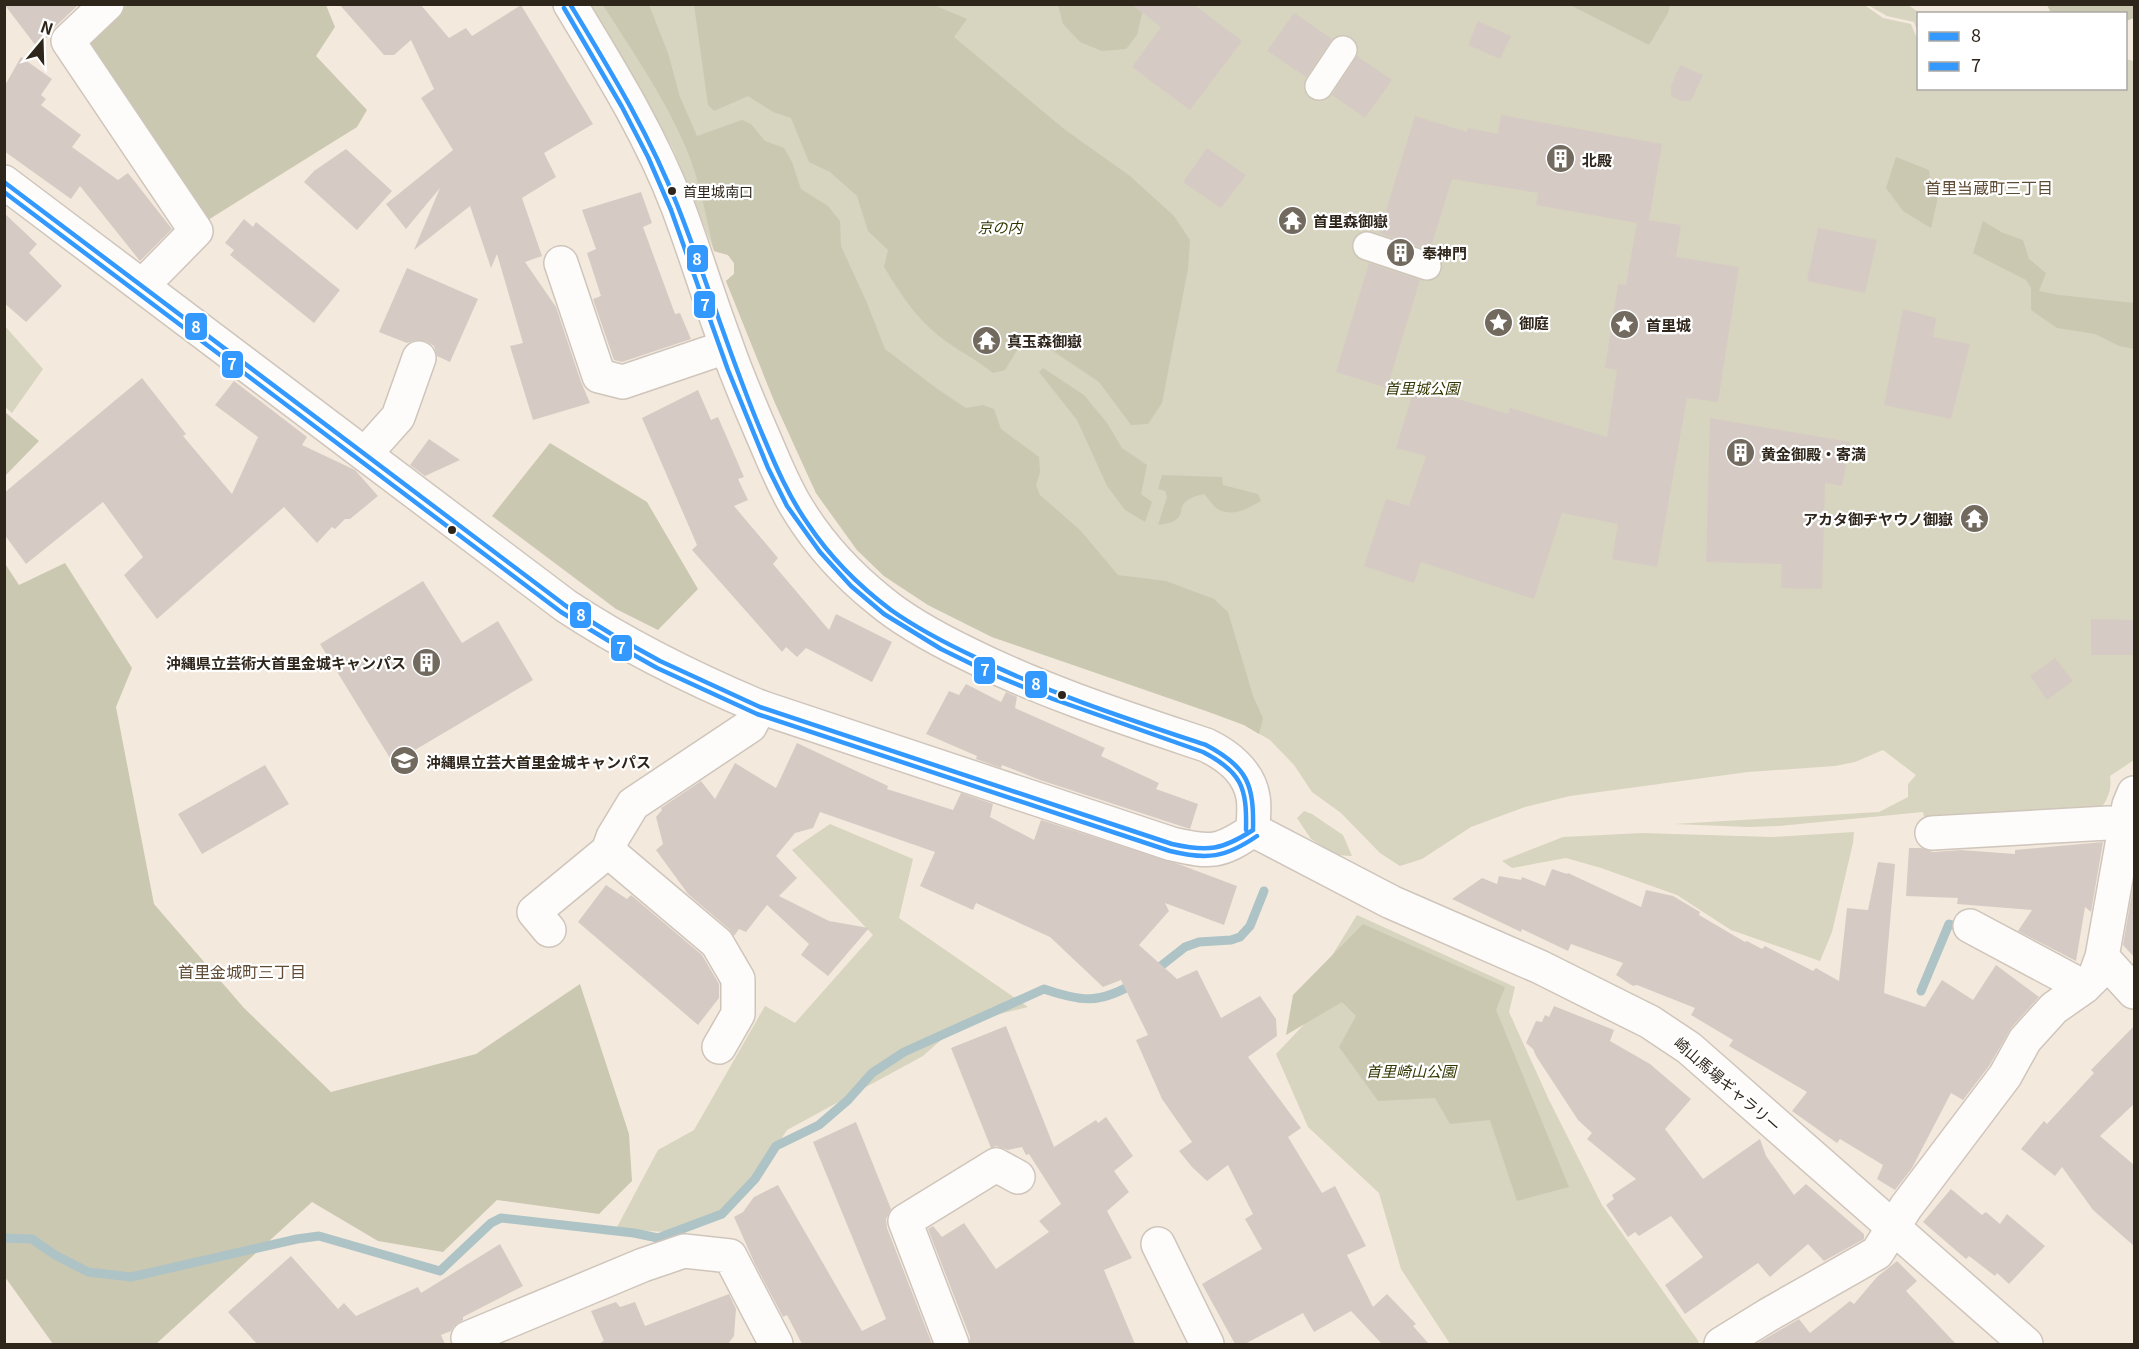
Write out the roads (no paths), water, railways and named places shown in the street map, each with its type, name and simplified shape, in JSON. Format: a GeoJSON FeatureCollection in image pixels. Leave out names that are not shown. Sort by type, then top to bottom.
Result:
{"type":"FeatureCollection","features":[{"type":"Feature","properties":{"kind":"street"},"geometry":{"type":"LineString","coordinates":[[106,4],[68,41],[196,231],[142,286]]}},
{"type":"Feature","properties":{"kind":"street"},"geometry":{"type":"LineString","coordinates":[[4,182],[551,595],[591,622],[664,665],[760,707],[1172,844],[1204,851],[1219,849],[1233,844],[1253,830],[1253,796],[1249,784],[1243,772],[1220,752],[1206,745],[1072,699],[981,661],[913,624],[880,602],[833,556],[798,510],[773,459],[726,347],[692,246],[660,162],[622,89],[570,4]]}},
{"type":"Feature","properties":{"kind":"street"},"geometry":{"type":"LineString","coordinates":[[1319,87],[1342,50]]}},
{"type":"Feature","properties":{"kind":"street"},"geometry":{"type":"LineString","coordinates":[[1367,246],[1427,266]]}},
{"type":"Feature","properties":{"kind":"street"},"geometry":{"type":"LineString","coordinates":[[561,263],[599,376],[622,382],[726,347]]}},
{"type":"Feature","properties":{"kind":"street"},"geometry":{"type":"LineString","coordinates":[[365,454],[398,417],[419,358]]}},
{"type":"Feature","properties":{"kind":"street"},"geometry":{"type":"LineString","coordinates":[[549,930],[534,912],[608,851],[613,837],[633,804],[750,726],[760,707]]}},
{"type":"Feature","properties":{"kind":"street"},"geometry":{"type":"LineString","coordinates":[[1932,833],[2108,823],[2130,808]]}},
{"type":"Feature","properties":{"kind":"street"},"geometry":{"type":"LineString","coordinates":[[1721,1344],[1869,1259],[1881,1248],[1906,1207],[2005,1076],[2025,1040],[2054,1008],[2084,987],[2094,976],[2102,957],[2130,808]]}},
{"type":"Feature","properties":{"kind":"street","name":"崎山馬場ギャラリー"},"geometry":{"type":"LineString","coordinates":[[1253,830],[1391,902],[1540,968],[1660,1028],[1689,1048],[2026,1344]]}},
{"type":"Feature","properties":{"kind":"street"},"geometry":{"type":"LineString","coordinates":[[608,851],[717,944],[738,979],[738,1014],[719,1047]]}},
{"type":"Feature","properties":{"kind":"street"},"geometry":{"type":"LineString","coordinates":[[1970,926],[2084,987]]}},
{"type":"Feature","properties":{"kind":"street"},"geometry":{"type":"LineString","coordinates":[[2102,957],[2134,992]]}},
{"type":"Feature","properties":{"kind":"street"},"geometry":{"type":"LineString","coordinates":[[952,1344],[905,1221],[996,1165],[1018,1178]]}},
{"type":"Feature","properties":{"kind":"street"},"geometry":{"type":"LineString","coordinates":[[1158,1244],[1207,1344]]}},
{"type":"Feature","properties":{"kind":"street"},"geometry":{"type":"LineString","coordinates":[[468,1338],[643,1265],[684,1251],[730,1256],[776,1344]]}},
{"type":"Feature","properties":{"kind":"waterway"},"geometry":{"type":"LineString","coordinates":[[1152,973],[1185,947],[1199,942],[1231,940],[1240,937],[1250,926],[1264,891]]}},
{"type":"Feature","properties":{"kind":"waterway"},"geometry":{"type":"LineString","coordinates":[[1921,991],[1949,924],[1964,928]]}},
{"type":"Feature","properties":{"kind":"waterway"},"geometry":{"type":"LineString","coordinates":[[4,1238],[32,1239],[55,1255],[88,1272],[131,1277],[319,1236],[440,1271],[491,1223],[501,1218],[634,1233],[658,1238],[722,1214],[755,1179],[776,1146],[819,1125],[848,1100],[872,1073],[904,1052],[1044,989],[1090,999],[1111,995],[1135,983]]}},
{"type":"Feature","properties":{"kind":"place","name":"北殿"},"geometry":{"type":"Point","coordinates":[1561,159]}},
{"type":"Feature","properties":{"kind":"place","name":"首里城南口"},"geometry":{"type":"Point","coordinates":[672,191]}},
{"type":"Feature","properties":{"kind":"place","name":"首里森御嶽"},"geometry":{"type":"Point","coordinates":[1292,220]}},
{"type":"Feature","properties":{"kind":"place","name":"奉神門"},"geometry":{"type":"Point","coordinates":[1401,252]}},
{"type":"Feature","properties":{"kind":"place","name":"御庭"},"geometry":{"type":"Point","coordinates":[1498,322]}},
{"type":"Feature","properties":{"kind":"place","name":"首里城"},"geometry":{"type":"Point","coordinates":[1625,324]}},
{"type":"Feature","properties":{"kind":"place","name":"真玉森御嶽"},"geometry":{"type":"Point","coordinates":[986,340]}},
{"type":"Feature","properties":{"kind":"place","name":"黄金御殿・寄満"},"geometry":{"type":"Point","coordinates":[1740,453]}},
{"type":"Feature","properties":{"kind":"place","name":"アカタ御ヂヤウノ御嶽"},"geometry":{"type":"Point","coordinates":[1974,518]}},
{"type":"Feature","properties":{"kind":"place","name":"沖縄県立芸術大首里金城キャンパス"},"geometry":{"type":"Point","coordinates":[427,662]}},
{"type":"Feature","properties":{"kind":"place","name":"沖縄県立芸大首里金城キャンパス"},"geometry":{"type":"Point","coordinates":[405,761]}},
{"type":"Feature","properties":{"kind":"district","name":"首里当蔵町三丁目"},"geometry":{"type":"Point","coordinates":[1989,187]}},
{"type":"Feature","properties":{"kind":"district","name":"首里金城町三丁目"},"geometry":{"type":"Point","coordinates":[242,971]}},
{"type":"Feature","properties":{"kind":"park label","name":"京の内"},"geometry":{"type":"Point","coordinates":[1000,226]}},
{"type":"Feature","properties":{"kind":"park label","name":"首里城公園"},"geometry":{"type":"Point","coordinates":[1422,387]}},
{"type":"Feature","properties":{"kind":"park label","name":"首里崎山公園"},"geometry":{"type":"Point","coordinates":[1411,1070]}}]}
